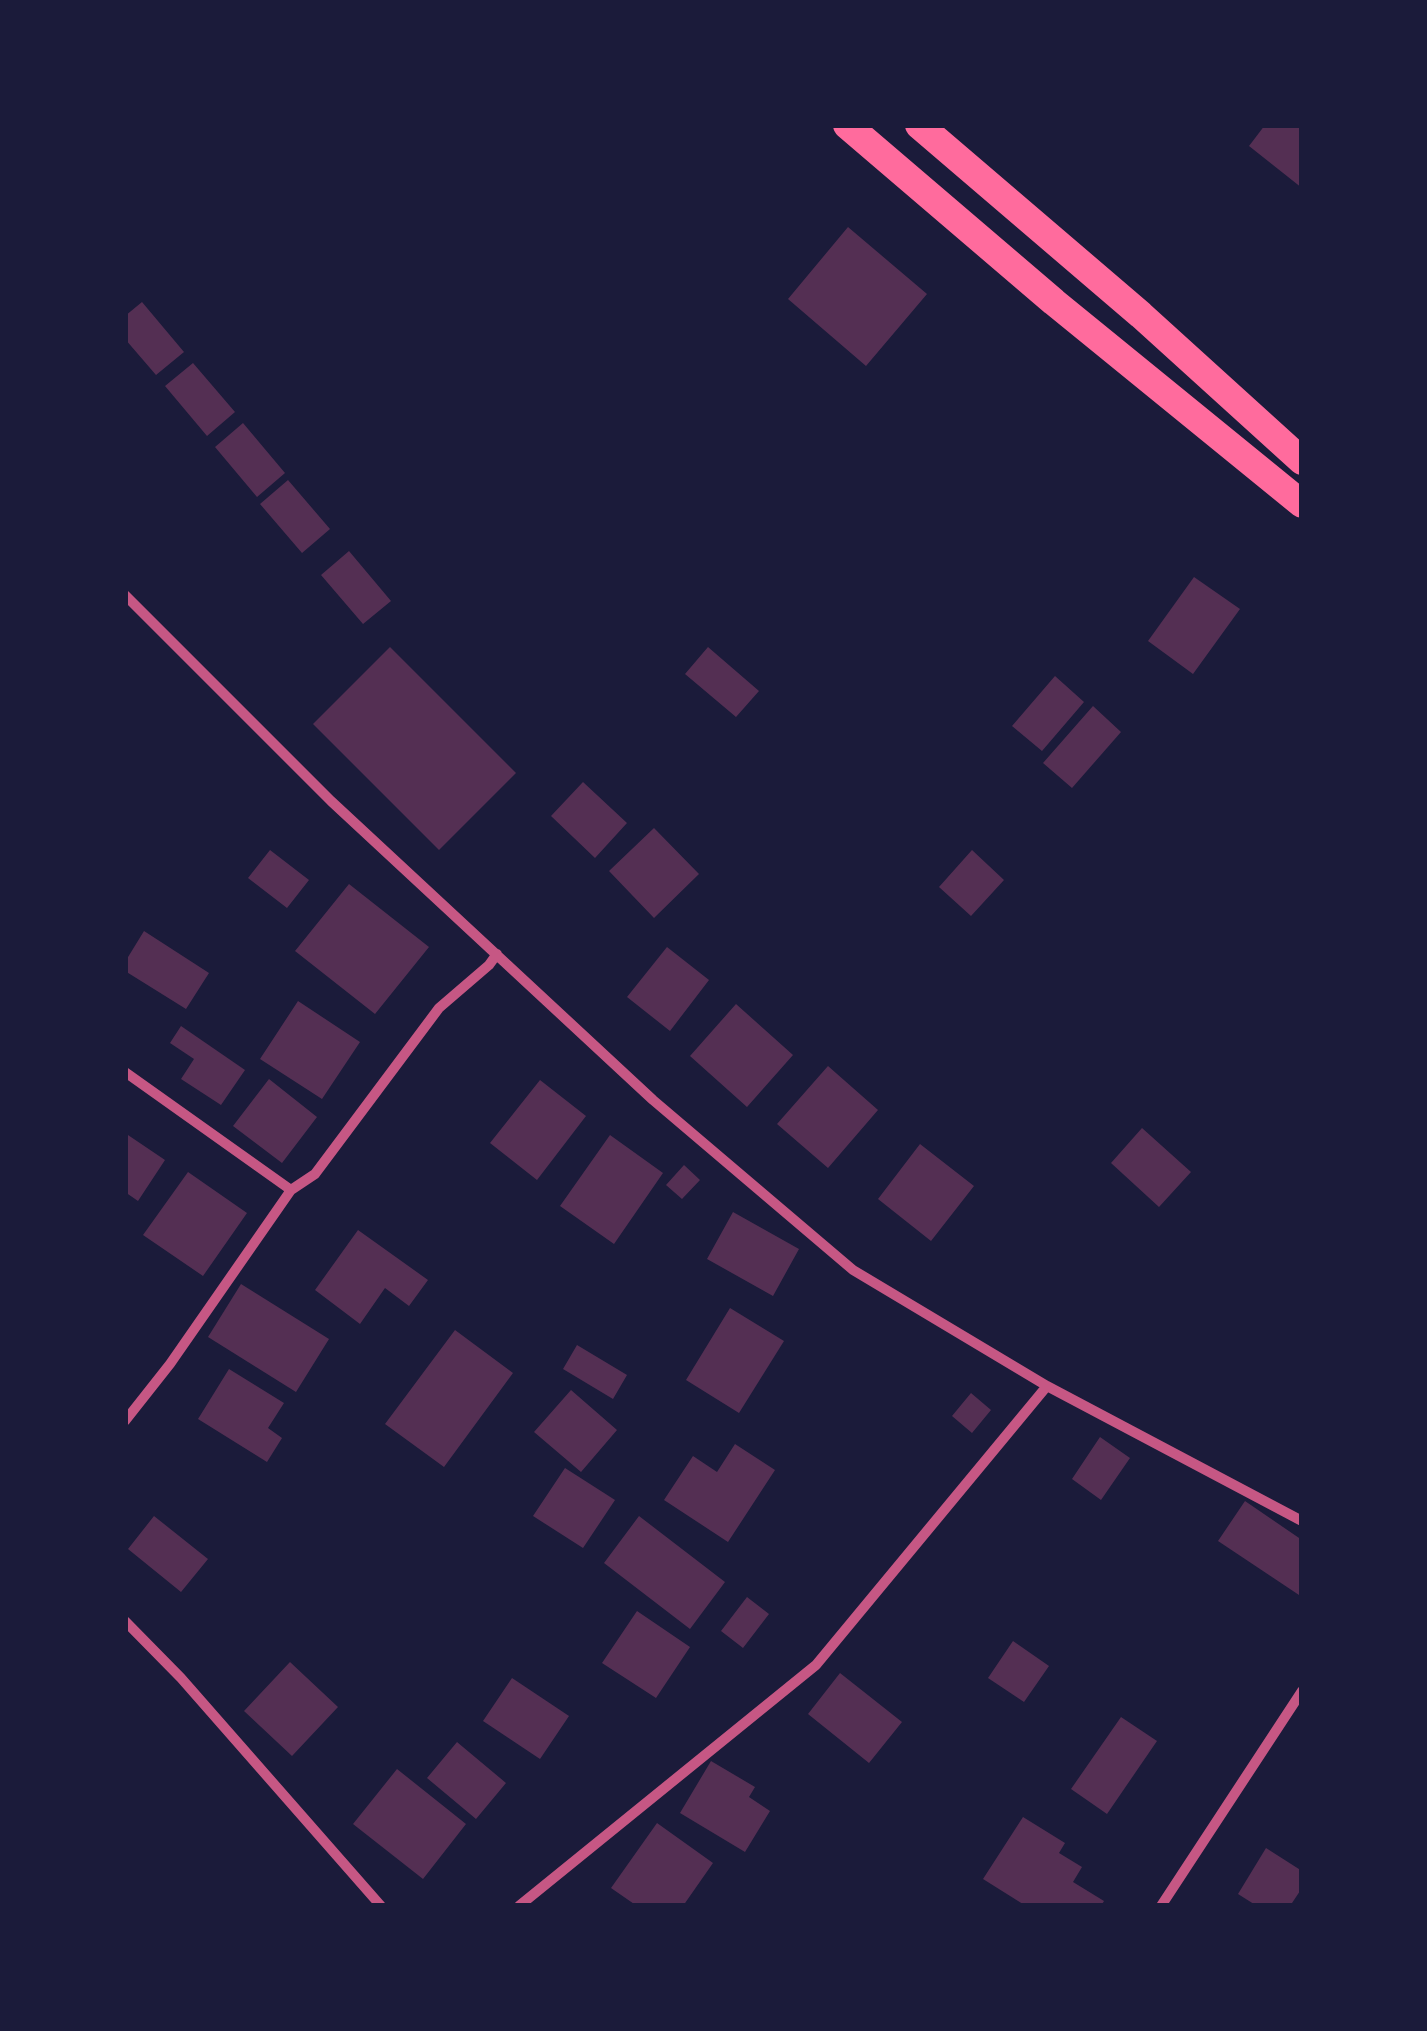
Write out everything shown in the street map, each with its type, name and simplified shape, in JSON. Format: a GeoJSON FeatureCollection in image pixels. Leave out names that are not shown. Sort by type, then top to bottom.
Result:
{"type":"FeatureCollection","features":[{"type":"Feature","properties":{"kind":"highway"},"geometry":{"type":"LineString","coordinates":[[847,125],[1040,290],[1302,504]]}},
{"type":"Feature","properties":{"kind":"highway"},"geometry":{"type":"LineString","coordinates":[[919,125],[1302,461]]}},
{"type":"Feature","properties":{"kind":"street"},"geometry":{"type":"LineString","coordinates":[[125,594],[332,801],[653,1100],[854,1270],[1047,1386],[1302,1521]]}},
{"type":"Feature","properties":{"kind":"street"},"geometry":{"type":"LineString","coordinates":[[125,1421],[170,1364],[290,1190],[314,1174],[439,1008],[497,954]]}},
{"type":"Feature","properties":{"kind":"street"},"geometry":{"type":"LineString","coordinates":[[125,1072],[290,1190]]}},
{"type":"Feature","properties":{"kind":"street"},"geometry":{"type":"LineString","coordinates":[[519,1906],[816,1666],[1047,1386]]}},
{"type":"Feature","properties":{"kind":"street"},"geometry":{"type":"LineString","coordinates":[[125,1621],[181,1678],[381,1906]]}},
{"type":"Feature","properties":{"kind":"street"},"geometry":{"type":"LineString","coordinates":[[1161,1906],[1302,1691]]}},
{"type":"Feature","properties":{"kind":"building"},"geometry":{"type":"Polygon","coordinates":[[[1265,125],[1302,125],[1302,188],[1249,146],[1265,125]]]}},
{"type":"Feature","properties":{"kind":"building"},"geometry":{"type":"Polygon","coordinates":[[[848,227],[927,294],[866,366],[788,299],[848,227]]]}},
{"type":"Feature","properties":{"kind":"building"},"geometry":{"type":"Polygon","coordinates":[[[142,302],[184,352],[156,375],[125,339],[125,316],[142,302]]]}},
{"type":"Feature","properties":{"kind":"building"},"geometry":{"type":"Polygon","coordinates":[[[193,363],[235,412],[207,436],[165,386],[193,363]]]}},
{"type":"Feature","properties":{"kind":"building"},"geometry":{"type":"Polygon","coordinates":[[[243,423],[285,473],[257,497],[215,447],[243,423]]]}},
{"type":"Feature","properties":{"kind":"building"},"geometry":{"type":"Polygon","coordinates":[[[288,480],[330,529],[302,553],[260,504],[288,480]]]}},
{"type":"Feature","properties":{"kind":"building"},"geometry":{"type":"Polygon","coordinates":[[[349,551],[391,601],[363,624],[321,575],[349,551]]]}},
{"type":"Feature","properties":{"kind":"building"},"geometry":{"type":"Polygon","coordinates":[[[1194,577],[1240,609],[1193,674],[1148,641],[1194,577]]]}},
{"type":"Feature","properties":{"kind":"building"},"geometry":{"type":"Polygon","coordinates":[[[390,647],[516,773],[439,850],[313,724],[390,647]]]}},
{"type":"Feature","properties":{"kind":"building"},"geometry":{"type":"Polygon","coordinates":[[[708,647],[759,691],[736,717],[685,674],[708,647]]]}},
{"type":"Feature","properties":{"kind":"building"},"geometry":{"type":"Polygon","coordinates":[[[1055,676],[1084,702],[1042,751],[1012,726],[1055,676]]]}},
{"type":"Feature","properties":{"kind":"building"},"geometry":{"type":"Polygon","coordinates":[[[1093,706],[1121,732],[1072,788],[1043,763],[1093,706]]]}},
{"type":"Feature","properties":{"kind":"building"},"geometry":{"type":"Polygon","coordinates":[[[583,782],[627,823],[595,858],[551,816],[583,782]]]}},
{"type":"Feature","properties":{"kind":"building"},"geometry":{"type":"Polygon","coordinates":[[[654,828],[699,874],[654,918],[609,871],[654,828]]]}},
{"type":"Feature","properties":{"kind":"building"},"geometry":{"type":"Polygon","coordinates":[[[270,850],[309,880],[287,908],[248,878],[270,850]]]}},
{"type":"Feature","properties":{"kind":"building"},"geometry":{"type":"Polygon","coordinates":[[[972,850],[1004,880],[971,916],[939,887],[972,850]]]}},
{"type":"Feature","properties":{"kind":"building"},"geometry":{"type":"Polygon","coordinates":[[[349,884],[429,947],[375,1014],[295,951],[349,884]]]}},
{"type":"Feature","properties":{"kind":"building"},"geometry":{"type":"Polygon","coordinates":[[[144,931],[209,973],[186,1009],[125,971],[125,962],[144,931]]]}},
{"type":"Feature","properties":{"kind":"building"},"geometry":{"type":"Polygon","coordinates":[[[667,947],[709,980],[670,1031],[627,997],[667,947]]]}},
{"type":"Feature","properties":{"kind":"building"},"geometry":{"type":"Polygon","coordinates":[[[298,1001],[360,1042],[322,1099],[260,1059],[298,1001]]]}},
{"type":"Feature","properties":{"kind":"building"},"geometry":{"type":"Polygon","coordinates":[[[736,1004],[793,1055],[747,1107],[690,1056],[736,1004]]]}},
{"type":"Feature","properties":{"kind":"building"},"geometry":{"type":"Polygon","coordinates":[[[181,1026],[245,1070],[221,1105],[181,1079],[194,1059],[170,1043],[181,1026]]]}},
{"type":"Feature","properties":{"kind":"building"},"geometry":{"type":"Polygon","coordinates":[[[828,1066],[878,1110],[828,1168],[777,1124],[828,1066]]]}},
{"type":"Feature","properties":{"kind":"building"},"geometry":{"type":"Polygon","coordinates":[[[269,1079],[317,1117],[282,1163],[233,1126],[269,1079]]]}},
{"type":"Feature","properties":{"kind":"building"},"geometry":{"type":"Polygon","coordinates":[[[540,1080],[586,1116],[537,1180],[490,1143],[540,1080]]]}},
{"type":"Feature","properties":{"kind":"building"},"geometry":{"type":"Polygon","coordinates":[[[1142,1128],[1191,1172],[1159,1207],[1111,1163],[1142,1128]]]}},
{"type":"Feature","properties":{"kind":"building"},"geometry":{"type":"Polygon","coordinates":[[[125,1133],[165,1160],[138,1201],[125,1192],[125,1133]]]}},
{"type":"Feature","properties":{"kind":"building"},"geometry":{"type":"Polygon","coordinates":[[[610,1135],[663,1173],[614,1244],[560,1206],[610,1135]]]}},
{"type":"Feature","properties":{"kind":"building"},"geometry":{"type":"Polygon","coordinates":[[[920,1144],[974,1186],[931,1241],[878,1199],[920,1144]]]}},
{"type":"Feature","properties":{"kind":"building"},"geometry":{"type":"Polygon","coordinates":[[[684,1165],[700,1180],[682,1199],[666,1185],[684,1165]]]}},
{"type":"Feature","properties":{"kind":"building"},"geometry":{"type":"Polygon","coordinates":[[[188,1172],[247,1213],[203,1276],[143,1235],[188,1172]]]}},
{"type":"Feature","properties":{"kind":"building"},"geometry":{"type":"Polygon","coordinates":[[[733,1212],[799,1249],[773,1296],[707,1259],[733,1212]]]}},
{"type":"Feature","properties":{"kind":"building"},"geometry":{"type":"Polygon","coordinates":[[[358,1230],[428,1280],[409,1306],[385,1288],[360,1324],[315,1290],[358,1230]]]}},
{"type":"Feature","properties":{"kind":"building"},"geometry":{"type":"Polygon","coordinates":[[[241,1284],[329,1339],[296,1392],[208,1337],[241,1284]]]}},
{"type":"Feature","properties":{"kind":"building"},"geometry":{"type":"Polygon","coordinates":[[[730,1308],[784,1341],[739,1413],[686,1380],[730,1308]]]}},
{"type":"Feature","properties":{"kind":"building"},"geometry":{"type":"Polygon","coordinates":[[[455,1330],[513,1373],[444,1467],[385,1424],[455,1330]]]}},
{"type":"Feature","properties":{"kind":"building"},"geometry":{"type":"Polygon","coordinates":[[[577,1345],[627,1375],[613,1399],[563,1369],[577,1345]]]}},
{"type":"Feature","properties":{"kind":"building"},"geometry":{"type":"Polygon","coordinates":[[[229,1369],[284,1403],[268,1428],[282,1438],[267,1462],[198,1419],[229,1369]]]}},
{"type":"Feature","properties":{"kind":"building"},"geometry":{"type":"Polygon","coordinates":[[[571,1390],[617,1430],[581,1472],[534,1432],[571,1390]]]}},
{"type":"Feature","properties":{"kind":"building"},"geometry":{"type":"Polygon","coordinates":[[[971,1393],[991,1410],[972,1433],[952,1416],[971,1393]]]}},
{"type":"Feature","properties":{"kind":"building"},"geometry":{"type":"Polygon","coordinates":[[[1100,1437],[1130,1458],[1101,1500],[1072,1479],[1100,1437]]]}},
{"type":"Feature","properties":{"kind":"building"},"geometry":{"type":"Polygon","coordinates":[[[735,1444],[775,1470],[728,1542],[664,1500],[693,1456],[717,1472],[735,1444]]]}},
{"type":"Feature","properties":{"kind":"building"},"geometry":{"type":"Polygon","coordinates":[[[565,1468],[615,1500],[583,1548],[533,1516],[565,1468]]]}},
{"type":"Feature","properties":{"kind":"building"},"geometry":{"type":"Polygon","coordinates":[[[1245,1501],[1302,1540],[1302,1597],[1218,1541],[1245,1501]]]}},
{"type":"Feature","properties":{"kind":"building"},"geometry":{"type":"Polygon","coordinates":[[[154,1516],[208,1559],[181,1592],[128,1549],[154,1516]]]}},
{"type":"Feature","properties":{"kind":"building"},"geometry":{"type":"Polygon","coordinates":[[[639,1516],[725,1582],[690,1629],[604,1563],[639,1516]]]}},
{"type":"Feature","properties":{"kind":"building"},"geometry":{"type":"Polygon","coordinates":[[[747,1597],[769,1614],[743,1648],[721,1631],[747,1597]]]}},
{"type":"Feature","properties":{"kind":"building"},"geometry":{"type":"Polygon","coordinates":[[[637,1611],[690,1647],[656,1698],[602,1663],[637,1611]]]}},
{"type":"Feature","properties":{"kind":"building"},"geometry":{"type":"Polygon","coordinates":[[[1013,1641],[1049,1666],[1024,1702],[988,1678],[1013,1641]]]}},
{"type":"Feature","properties":{"kind":"building"},"geometry":{"type":"Polygon","coordinates":[[[290,1662],[338,1707],[292,1756],[244,1711],[290,1662]]]}},
{"type":"Feature","properties":{"kind":"building"},"geometry":{"type":"Polygon","coordinates":[[[840,1673],[902,1722],[869,1763],[808,1714],[840,1673]]]}},
{"type":"Feature","properties":{"kind":"building"},"geometry":{"type":"Polygon","coordinates":[[[512,1678],[569,1716],[540,1759],[483,1721],[512,1678]]]}},
{"type":"Feature","properties":{"kind":"building"},"geometry":{"type":"Polygon","coordinates":[[[1121,1717],[1157,1741],[1107,1814],[1071,1789],[1121,1717]]]}},
{"type":"Feature","properties":{"kind":"building"},"geometry":{"type":"Polygon","coordinates":[[[457,1742],[506,1783],[476,1819],[427,1778],[457,1742]]]}},
{"type":"Feature","properties":{"kind":"building"},"geometry":{"type":"Polygon","coordinates":[[[711,1761],[755,1787],[749,1797],[770,1811],[745,1852],[680,1813],[711,1761]]]}},
{"type":"Feature","properties":{"kind":"building"},"geometry":{"type":"Polygon","coordinates":[[[397,1769],[466,1824],[423,1879],[353,1824],[397,1769]]]}},
{"type":"Feature","properties":{"kind":"building"},"geometry":{"type":"Polygon","coordinates":[[[1023,1817],[1065,1843],[1059,1853],[1082,1867],[1073,1882],[1104,1901],[1101,1906],[1026,1906],[983,1879],[1023,1817]]]}},
{"type":"Feature","properties":{"kind":"building"},"geometry":{"type":"Polygon","coordinates":[[[657,1823],[713,1863],[683,1906],[637,1906],[611,1888],[657,1823]]]}},
{"type":"Feature","properties":{"kind":"building"},"geometry":{"type":"Polygon","coordinates":[[[1266,1848],[1302,1871],[1302,1888],[1290,1906],[1257,1906],[1238,1894],[1266,1848]]]}}]}
